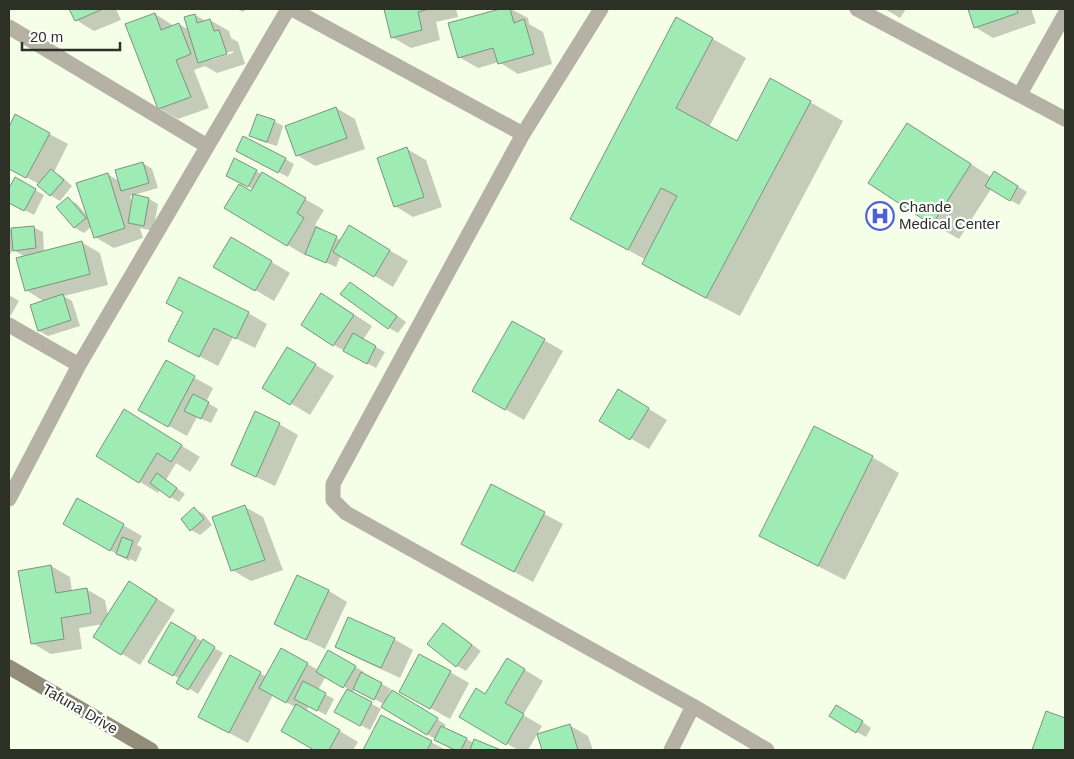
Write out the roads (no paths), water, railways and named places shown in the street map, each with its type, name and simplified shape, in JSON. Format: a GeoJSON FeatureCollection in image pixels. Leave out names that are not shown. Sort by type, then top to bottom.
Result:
{"type":"FeatureCollection","features":[{"type":"Feature","properties":{"kind":"main road","name":"Tafuna Drive"},"geometry":{"type":"LineString","coordinates":[[9,667],[151,750]]}},
{"type":"Feature","properties":{"kind":"street"},"geometry":{"type":"LineString","coordinates":[[9,499],[79,365],[288,9]]}},
{"type":"Feature","properties":{"kind":"street"},"geometry":{"type":"LineString","coordinates":[[292,9],[523,134]]}},
{"type":"Feature","properties":{"kind":"street"},"geometry":{"type":"LineString","coordinates":[[601,9],[523,134],[332,484],[334,500],[346,513],[693,706],[767,750]]}},
{"type":"Feature","properties":{"kind":"street"},"geometry":{"type":"LineString","coordinates":[[857,9],[1065,119]]}},
{"type":"Feature","properties":{"kind":"street"},"geometry":{"type":"LineString","coordinates":[[1020,94],[1065,14]]}},
{"type":"Feature","properties":{"kind":"street"},"geometry":{"type":"LineString","coordinates":[[9,27],[207,146]]}},
{"type":"Feature","properties":{"kind":"street"},"geometry":{"type":"LineString","coordinates":[[9,325],[79,365]]}},
{"type":"Feature","properties":{"kind":"street"},"geometry":{"type":"LineString","coordinates":[[671,750],[693,706]]}},
{"type":"Feature","properties":{"kind":"place","name":"Chande Medical Center"},"geometry":{"type":"Point","coordinates":[880,216]}}]}
